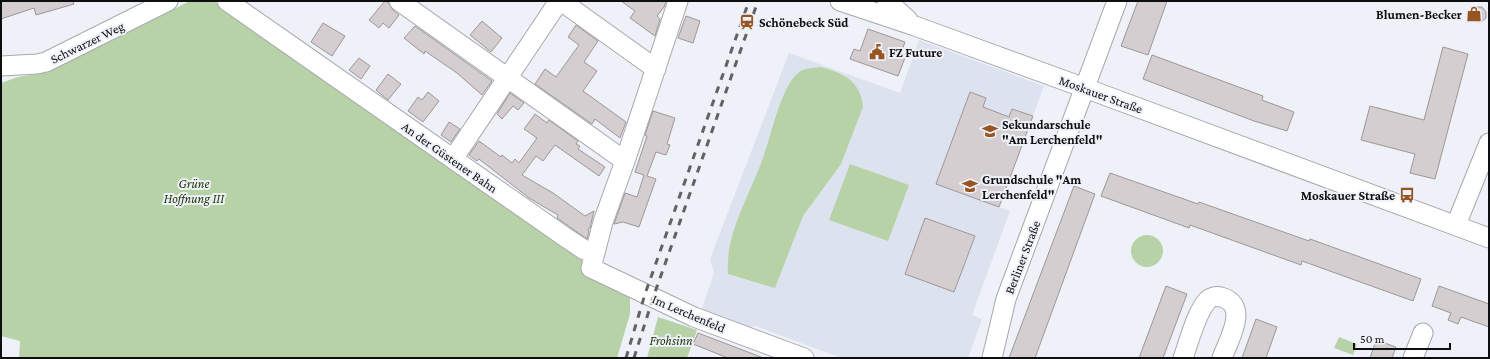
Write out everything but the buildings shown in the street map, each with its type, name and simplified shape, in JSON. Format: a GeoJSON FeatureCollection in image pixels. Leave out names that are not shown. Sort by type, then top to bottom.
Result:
{"type":"FeatureCollection","features":[{"type":"Feature","properties":{"kind":"street","name":"Schwarzer Weg"},"geometry":{"type":"LineString","coordinates":[[1,66],[38,64],[46,62],[168,1]]}},
{"type":"Feature","properties":{"kind":"street","name":"An der Güstener Bahn"},"geometry":{"type":"LineString","coordinates":[[227,1],[565,237],[583,249],[594,254]]}},
{"type":"Feature","properties":{"kind":"street"},"geometry":{"type":"LineString","coordinates":[[399,1],[625,161]]}},
{"type":"Feature","properties":{"kind":"street"},"geometry":{"type":"LineString","coordinates":[[452,159],[560,1],[656,69]]}},
{"type":"Feature","properties":{"kind":"street"},"geometry":{"type":"LineString","coordinates":[[594,254],[603,222],[625,161],[678,1]]}},
{"type":"Feature","properties":{"kind":"street","name":"Moskauer Straße"},"geometry":{"type":"LineString","coordinates":[[840,1],[915,26],[1085,88],[1489,238]]}},
{"type":"Feature","properties":{"kind":"street","name":"Moskauer Straße"},"geometry":{"type":"LineString","coordinates":[[886,1],[915,26]]}},
{"type":"Feature","properties":{"kind":"street","name":"Berliner Straße"},"geometry":{"type":"LineString","coordinates":[[992,358],[1006,299],[1117,1]]}},
{"type":"Feature","properties":{"kind":"street"},"geometry":{"type":"LineString","coordinates":[[1456,225],[1489,143]]}},
{"type":"Feature","properties":{"kind":"street","name":"Im Lerchenfeld"},"geometry":{"type":"LineString","coordinates":[[594,254],[591,268],[694,318],[804,358]]}},
{"type":"Feature","properties":{"kind":"street"},"geometry":{"type":"LineString","coordinates":[[1183,358],[1201,308],[1208,299],[1217,296],[1225,298],[1234,304],[1237,312],[1222,358]]}},
{"type":"Feature","properties":{"kind":"street"},"geometry":{"type":"LineString","coordinates":[[1413,358],[1423,333]]}},
{"type":"Feature","properties":{"kind":"shaded area"},"geometry":{"type":"Polygon","coordinates":[[[919,40],[1044,86],[999,207],[1010,211],[972,315],[982,319],[968,358],[841,358],[755,326],[747,328],[701,311],[714,273],[710,259],[789,53],[900,93],[919,40]]]}},
{"type":"Feature","properties":{"kind":"green space","name":"Grüne Hoffnung III"},"geometry":{"type":"Polygon","coordinates":[[[190,1],[215,2],[587,260],[584,275],[630,295],[630,314],[617,358],[19,358],[20,341],[1,336],[1,83],[18,77],[48,72],[190,1]]]}},
{"type":"Feature","properties":{"kind":"green space"},"geometry":{"type":"Polygon","coordinates":[[[821,67],[837,72],[850,80],[855,84],[862,98],[863,107],[841,164],[803,216],[775,288],[728,274],[730,244],[734,229],[758,172],[786,89],[800,71],[809,68],[821,67]]]}},
{"type":"Feature","properties":{"kind":"green space"},"geometry":{"type":"Polygon","coordinates":[[[850,164],[909,185],[888,241],[829,220],[850,164]]]}},
{"type":"Feature","properties":{"kind":"green space"},"geometry":{"type":"Polygon","coordinates":[[[1144,235],[1150,235],[1160,242],[1163,251],[1162,257],[1156,264],[1150,267],[1144,267],[1134,260],[1131,254],[1131,248],[1138,238],[1144,235]]]}},
{"type":"Feature","properties":{"kind":"green space","name":"Frohsinn"},"geometry":{"type":"Polygon","coordinates":[[[658,317],[697,330],[687,358],[647,358],[658,317]]]}},
{"type":"Feature","properties":{"kind":"green space"},"geometry":{"type":"Polygon","coordinates":[[[1339,337],[1357,344],[1353,355],[1334,348],[1339,337]]]}},
{"type":"Feature","properties":{"kind":"railway"},"geometry":{"type":"LineString","coordinates":[[626,358],[645,294],[749,1]]}},
{"type":"Feature","properties":{"kind":"railway"},"geometry":{"type":"LineString","coordinates":[[634,358],[653,298],[758,1]]}},
{"type":"Feature","properties":{"kind":"place","name":"Blumen-Becker"},"geometry":{"type":"Point","coordinates":[1474,14]}},
{"type":"Feature","properties":{"kind":"place","name":"Schönebeck Süd"},"geometry":{"type":"Point","coordinates":[747,22]}},
{"type":"Feature","properties":{"kind":"place","name":"FZ Future"},"geometry":{"type":"Point","coordinates":[877,52]}},
{"type":"Feature","properties":{"kind":"place","name":"Sekundarschule \"Am Lerchenfeld\""},"geometry":{"type":"Point","coordinates":[990,131]}},
{"type":"Feature","properties":{"kind":"place","name":"Grundschule \"Am Lerchenfeld\""},"geometry":{"type":"Point","coordinates":[970,186]}},
{"type":"Feature","properties":{"kind":"place","name":"Moskauer Straße"},"geometry":{"type":"Point","coordinates":[1407,195]}}]}
